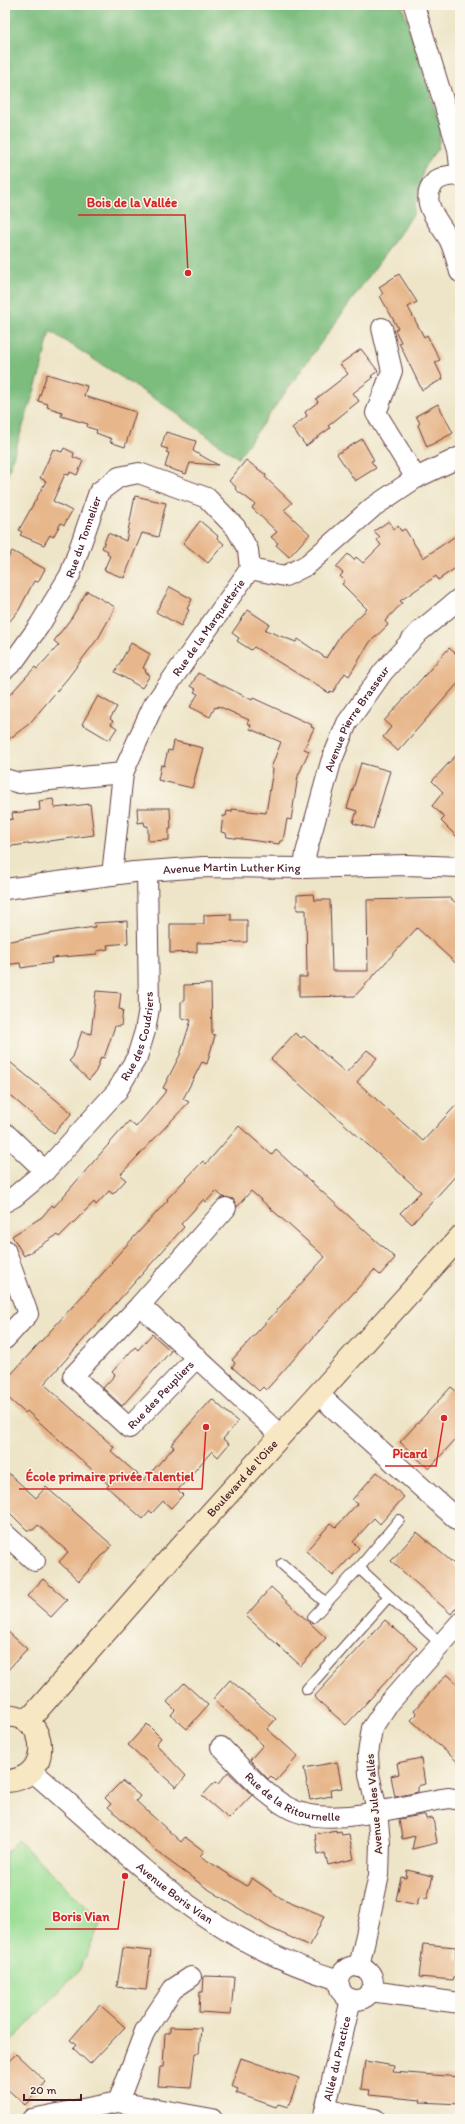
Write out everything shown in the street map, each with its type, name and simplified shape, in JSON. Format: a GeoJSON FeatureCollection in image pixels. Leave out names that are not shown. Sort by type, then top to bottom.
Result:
{"type":"FeatureCollection","features":[{"type":"Feature","properties":{"kind":"main road","name":"Boulevard de l'Oise"},"geometry":{"type":"LineString","coordinates":[[27,1722],[280,1435],[460,1237]]}},
{"type":"Feature","properties":{"kind":"main road"},"geometry":{"type":"LineString","coordinates":[[5,1716],[18,1717],[27,1722],[37,1733],[40,1743],[39,1757],[32,1771],[20,1779],[5,1781]]}},
{"type":"Feature","properties":{"kind":"street"},"geometry":{"type":"LineString","coordinates":[[414,5],[458,149],[460,167]]}},
{"type":"Feature","properties":{"kind":"street"},"geometry":{"type":"LineString","coordinates":[[460,176],[446,176],[438,180],[432,186],[428,196],[432,214],[450,241],[460,272]]}},
{"type":"Feature","properties":{"kind":"street"},"geometry":{"type":"LineString","coordinates":[[382,328],[392,371],[376,413],[416,478]]}},
{"type":"Feature","properties":{"kind":"street","name":"Rue de la Marquetterie"},"geometry":{"type":"LineString","coordinates":[[112,875],[123,773],[153,706],[250,569],[285,576],[307,565],[372,507],[416,478],[460,457]]}},
{"type":"Feature","properties":{"kind":"street","name":"Rue du Tonnelier"},"geometry":{"type":"LineString","coordinates":[[5,669],[14,661],[39,626],[70,575],[99,492],[119,477],[139,473],[207,498],[236,528],[248,550],[250,569]]}},
{"type":"Feature","properties":{"kind":"street","name":"Avenue Pierre Brasseur"},"geometry":{"type":"LineString","coordinates":[[304,868],[306,853],[331,762],[347,723],[382,672],[420,632],[460,598]]}},
{"type":"Feature","properties":{"kind":"street"},"geometry":{"type":"LineString","coordinates":[[5,779],[19,784],[123,773]]}},
{"type":"Feature","properties":{"kind":"street","name":"Avenue Martin Luther King"},"geometry":{"type":"LineString","coordinates":[[5,889],[112,875],[204,868],[304,868],[406,865],[460,867]]}},
{"type":"Feature","properties":{"kind":"street","name":"Rue des Coudriers"},"geometry":{"type":"LineString","coordinates":[[5,1202],[14,1197],[45,1171],[117,1091],[139,1051],[150,1008],[147,872]]}},
{"type":"Feature","properties":{"kind":"street"},"geometry":{"type":"LineString","coordinates":[[5,1133],[45,1171]]}},
{"type":"Feature","properties":{"kind":"street","name":"Rue des Peupliers"},"geometry":{"type":"LineString","coordinates":[[197,1357],[129,1428],[73,1376],[140,1305],[226,1208]]}},
{"type":"Feature","properties":{"kind":"street"},"geometry":{"type":"LineString","coordinates":[[5,1250],[28,1314],[5,1339]]}},
{"type":"Feature","properties":{"kind":"street","name":"Rue des Peupliers"},"geometry":{"type":"LineString","coordinates":[[140,1305],[280,1435]]}},
{"type":"Feature","properties":{"kind":"street"},"geometry":{"type":"LineString","coordinates":[[318,1394],[460,1522]]}},
{"type":"Feature","properties":{"kind":"street"},"geometry":{"type":"LineString","coordinates":[[5,1534],[35,1561]]}},
{"type":"Feature","properties":{"kind":"street","name":"Avenue Jules Vallés"},"geometry":{"type":"LineString","coordinates":[[359,1967],[379,1875],[380,1842],[377,1811],[369,1774],[368,1754],[372,1728],[388,1704],[460,1623]]}},
{"type":"Feature","properties":{"kind":"street","name":"Rue de la Ritournelle"},"geometry":{"type":"LineString","coordinates":[[221,1747],[269,1795],[288,1808],[318,1816],[340,1817],[449,1798],[460,1800]]}},
{"type":"Feature","properties":{"kind":"street","name":"Avenue Boris Vian"},"geometry":{"type":"LineString","coordinates":[[32,1771],[165,1887],[215,1922],[285,1961],[339,1980]]}},
{"type":"Feature","properties":{"kind":"street"},"geometry":{"type":"LineString","coordinates":[[359,1967],[370,1974],[372,1980],[370,1991],[366,1997],[359,2000],[351,1999],[342,1993],[339,1980],[346,1970],[359,1967]]}},
{"type":"Feature","properties":{"kind":"street"},"geometry":{"type":"LineString","coordinates":[[118,2102],[145,2031],[173,1990],[191,1977]]}},
{"type":"Feature","properties":{"kind":"street"},"geometry":{"type":"LineString","coordinates":[[370,1991],[460,2003]]}},
{"type":"Feature","properties":{"kind":"street","name":"Allée du Practice"},"geometry":{"type":"LineString","coordinates":[[324,2114],[351,1999]]}},
{"type":"Feature","properties":{"kind":"street"},"geometry":{"type":"LineString","coordinates":[[32,2119],[118,2102],[212,2119]]}},
{"type":"Feature","properties":{"kind":"street"},"geometry":{"type":"LineString","coordinates":[[324,2114],[375,2119]]}},
{"type":"Feature","properties":{"kind":"lane"},"geometry":{"type":"LineString","coordinates":[[313,1618],[359,1568],[399,1520]]}},
{"type":"Feature","properties":{"kind":"lane"},"geometry":{"type":"LineString","coordinates":[[282,1564],[326,1603]]}},
{"type":"Feature","properties":{"kind":"lane"},"geometry":{"type":"LineString","coordinates":[[359,1568],[442,1645]]}},
{"type":"Feature","properties":{"kind":"lane"},"geometry":{"type":"LineString","coordinates":[[307,1689],[389,1596]]}},
{"type":"Feature","properties":{"kind":"green space"},"geometry":{"type":"Polygon","coordinates":[[[5,5],[402,5],[441,128],[438,148],[424,167],[413,215],[238,458],[169,408],[50,331],[41,370],[5,482],[5,5]]]}},
{"type":"Feature","properties":{"kind":"green space"},"geometry":{"type":"Polygon","coordinates":[[[18,1840],[101,1922],[80,1969],[5,2048],[5,1855],[18,1840]]]}},
{"type":"Feature","properties":{"kind":"building"},"geometry":{"type":"Polygon","coordinates":[[[399,274],[417,302],[408,307],[424,337],[427,335],[440,360],[435,362],[443,379],[422,390],[399,343],[401,342],[395,330],[398,328],[380,296],[383,294],[379,287],[399,274]]]}},
{"type":"Feature","properties":{"kind":"building"},"geometry":{"type":"Polygon","coordinates":[[[361,349],[378,371],[371,376],[373,378],[353,393],[359,401],[328,426],[330,428],[306,446],[292,428],[307,416],[305,412],[318,402],[316,399],[348,374],[340,364],[361,349]]]}},
{"type":"Feature","properties":{"kind":"building"},"geometry":{"type":"Polygon","coordinates":[[[47,374],[87,386],[84,396],[136,412],[125,447],[110,442],[112,439],[96,433],[97,430],[87,427],[88,424],[61,416],[62,412],[47,407],[48,404],[38,401],[47,374]]]}},
{"type":"Feature","properties":{"kind":"building"},"geometry":{"type":"Polygon","coordinates":[[[438,404],[453,433],[427,447],[418,425],[420,423],[416,416],[438,404]]]}},
{"type":"Feature","properties":{"kind":"building"},"geometry":{"type":"Polygon","coordinates":[[[166,432],[196,441],[193,451],[218,465],[190,463],[186,474],[165,467],[169,453],[166,452],[168,449],[161,447],[166,432]]]}},
{"type":"Feature","properties":{"kind":"building"},"geometry":{"type":"Polygon","coordinates":[[[362,439],[374,460],[371,461],[376,468],[355,481],[337,454],[362,439]]]}},
{"type":"Feature","properties":{"kind":"building"},"geometry":{"type":"Polygon","coordinates":[[[64,448],[74,453],[73,457],[83,461],[77,475],[70,472],[69,475],[65,474],[53,501],[72,511],[64,525],[61,523],[53,537],[50,535],[44,545],[20,535],[22,532],[19,530],[46,481],[40,478],[53,449],[62,452],[64,448]]]}},
{"type":"Feature","properties":{"kind":"building"},"geometry":{"type":"Polygon","coordinates":[[[246,460],[266,475],[265,477],[292,503],[284,510],[310,534],[289,557],[276,545],[278,543],[271,537],[277,532],[252,508],[255,504],[235,489],[236,487],[229,481],[246,460]]]}},
{"type":"Feature","properties":{"kind":"building"},"geometry":{"type":"Polygon","coordinates":[[[135,496],[166,503],[158,537],[142,533],[124,578],[104,570],[110,556],[107,554],[108,551],[102,548],[108,533],[126,541],[135,496]]]}},
{"type":"Feature","properties":{"kind":"building"},"geometry":{"type":"Polygon","coordinates":[[[200,521],[218,536],[217,538],[224,544],[208,563],[183,543],[200,521]]]}},
{"type":"Feature","properties":{"kind":"building"},"geometry":{"type":"Polygon","coordinates":[[[389,521],[394,529],[398,526],[401,531],[405,529],[423,558],[460,533],[460,565],[438,580],[436,576],[400,601],[402,603],[385,621],[388,625],[370,642],[349,676],[345,673],[333,692],[330,691],[329,693],[254,647],[251,650],[237,641],[239,638],[232,633],[248,610],[269,624],[265,630],[296,642],[298,639],[326,658],[341,634],[367,609],[342,584],[345,581],[340,576],[343,573],[336,567],[348,554],[354,560],[356,557],[363,563],[381,545],[377,540],[380,537],[374,531],[389,521]]]}},
{"type":"Feature","properties":{"kind":"building"},"geometry":{"type":"Polygon","coordinates":[[[12,551],[45,569],[38,582],[34,581],[19,610],[5,627],[5,564],[12,551]]]}},
{"type":"Feature","properties":{"kind":"building"},"geometry":{"type":"Polygon","coordinates":[[[170,587],[192,599],[187,609],[189,610],[181,626],[156,612],[170,587]]]}},
{"type":"Feature","properties":{"kind":"building"},"geometry":{"type":"Polygon","coordinates":[[[87,591],[115,607],[110,617],[99,637],[67,679],[29,724],[5,742],[5,700],[35,667],[37,669],[59,645],[54,641],[72,617],[87,591]]]}},
{"type":"Feature","properties":{"kind":"building"},"geometry":{"type":"Polygon","coordinates":[[[131,643],[150,654],[143,668],[146,670],[145,672],[150,675],[142,688],[115,672],[131,643]]]}},
{"type":"Feature","properties":{"kind":"building"},"geometry":{"type":"Polygon","coordinates":[[[449,648],[460,657],[460,681],[398,751],[383,737],[391,727],[384,721],[449,648]]]}},
{"type":"Feature","properties":{"kind":"building"},"geometry":{"type":"Polygon","coordinates":[[[198,673],[252,700],[253,698],[312,725],[311,727],[314,728],[304,749],[309,751],[298,776],[291,820],[287,819],[283,841],[280,841],[279,844],[227,837],[226,833],[221,832],[223,816],[226,816],[227,811],[232,812],[232,809],[266,813],[273,769],[271,768],[281,742],[250,729],[251,725],[247,723],[249,720],[218,706],[217,708],[215,707],[210,717],[190,707],[198,694],[194,692],[196,689],[191,686],[198,673]]]}},
{"type":"Feature","properties":{"kind":"building"},"geometry":{"type":"Polygon","coordinates":[[[98,696],[117,707],[110,719],[113,721],[111,724],[117,728],[109,740],[82,724],[98,696]]]}},
{"type":"Feature","properties":{"kind":"building"},"geometry":{"type":"Polygon","coordinates":[[[174,741],[203,748],[192,788],[158,780],[161,765],[164,766],[168,750],[172,751],[174,741]]]}},
{"type":"Feature","properties":{"kind":"building"},"geometry":{"type":"Polygon","coordinates":[[[460,751],[460,840],[441,821],[445,817],[432,806],[443,792],[432,781],[460,751]]]}},
{"type":"Feature","properties":{"kind":"building"},"geometry":{"type":"Polygon","coordinates":[[[361,763],[390,771],[373,829],[353,823],[357,811],[347,808],[361,763]]]}},
{"type":"Feature","properties":{"kind":"building"},"geometry":{"type":"Polygon","coordinates":[[[53,799],[55,808],[90,804],[94,835],[5,847],[5,820],[13,819],[12,813],[40,810],[39,801],[53,799]]]}},
{"type":"Feature","properties":{"kind":"building"},"geometry":{"type":"Polygon","coordinates":[[[137,808],[170,808],[171,829],[169,829],[169,840],[148,841],[148,826],[145,826],[144,822],[138,823],[137,808]]]}},
{"type":"Feature","properties":{"kind":"building"},"geometry":{"type":"Polygon","coordinates":[[[313,894],[314,900],[330,900],[332,971],[368,971],[367,900],[450,898],[460,906],[460,967],[417,928],[355,996],[299,997],[299,977],[307,977],[306,910],[297,910],[297,895],[313,894]]]}},
{"type":"Feature","properties":{"kind":"building"},"geometry":{"type":"Polygon","coordinates":[[[231,914],[231,920],[247,920],[247,942],[197,943],[197,952],[170,953],[170,924],[204,924],[204,915],[231,914]]]}},
{"type":"Feature","properties":{"kind":"building"},"geometry":{"type":"Polygon","coordinates":[[[127,921],[128,943],[107,945],[108,949],[97,951],[97,954],[51,958],[52,963],[21,968],[20,963],[5,965],[5,942],[95,927],[94,923],[127,921]]]}},
{"type":"Feature","properties":{"kind":"building"},"geometry":{"type":"Polygon","coordinates":[[[211,984],[212,1034],[215,1035],[207,1064],[202,1062],[183,1099],[189,1102],[120,1175],[126,1180],[113,1194],[109,1191],[96,1205],[94,1202],[59,1237],[57,1235],[24,1256],[12,1236],[42,1217],[52,1205],[54,1207],[129,1121],[136,1127],[167,1090],[163,1088],[180,1055],[191,1020],[181,1018],[181,1002],[184,1001],[184,985],[211,984]]]}},
{"type":"Feature","properties":{"kind":"building"},"geometry":{"type":"Polygon","coordinates":[[[96,991],[121,993],[119,1009],[123,1010],[121,1026],[115,1026],[104,1058],[101,1057],[96,1071],[89,1080],[69,1061],[73,1057],[82,1031],[91,1034],[96,991]]]}},
{"type":"Feature","properties":{"kind":"building"},"geometry":{"type":"Polygon","coordinates":[[[295,1033],[301,1038],[304,1036],[346,1073],[367,1050],[377,1058],[357,1082],[423,1141],[460,1101],[460,1171],[412,1224],[400,1213],[421,1192],[271,1059],[295,1033]]]}},
{"type":"Feature","properties":{"kind":"building"},"geometry":{"type":"Polygon","coordinates":[[[5,1058],[72,1113],[54,1133],[5,1091],[5,1058]]]}},
{"type":"Feature","properties":{"kind":"building"},"geometry":{"type":"Polygon","coordinates":[[[239,1126],[272,1155],[276,1150],[395,1258],[380,1275],[374,1270],[266,1390],[263,1387],[259,1391],[232,1367],[235,1363],[232,1360],[325,1257],[251,1191],[237,1207],[233,1199],[223,1197],[216,1191],[206,1202],[204,1199],[181,1224],[184,1227],[44,1384],[114,1447],[111,1451],[144,1480],[174,1447],[171,1445],[212,1399],[238,1422],[223,1439],[229,1444],[218,1457],[212,1451],[178,1490],[183,1495],[171,1508],[163,1501],[152,1513],[150,1511],[143,1519],[107,1487],[109,1485],[27,1411],[25,1413],[5,1395],[5,1381],[112,1263],[111,1262],[168,1200],[167,1199],[203,1161],[206,1164],[239,1126]]]}},
{"type":"Feature","properties":{"kind":"building"},"geometry":{"type":"Polygon","coordinates":[[[152,1334],[171,1351],[122,1406],[103,1388],[115,1375],[112,1372],[135,1347],[138,1350],[152,1334]]]}},
{"type":"Feature","properties":{"kind":"building"},"geometry":{"type":"Polygon","coordinates":[[[451,1387],[460,1394],[460,1434],[429,1469],[400,1442],[451,1387]]]}},
{"type":"Feature","properties":{"kind":"building"},"geometry":{"type":"Polygon","coordinates":[[[5,1470],[36,1498],[46,1487],[112,1545],[79,1581],[59,1562],[68,1552],[38,1525],[33,1530],[27,1530],[5,1508],[5,1470]]]}},
{"type":"Feature","properties":{"kind":"building"},"geometry":{"type":"Polygon","coordinates":[[[377,1472],[404,1497],[380,1524],[374,1518],[353,1542],[359,1548],[333,1576],[306,1551],[331,1523],[336,1527],[357,1504],[352,1500],[377,1472]]]}},
{"type":"Feature","properties":{"kind":"building"},"geometry":{"type":"Polygon","coordinates":[[[417,1532],[460,1569],[460,1603],[451,1614],[391,1561],[417,1532]]]}},
{"type":"Feature","properties":{"kind":"building"},"geometry":{"type":"Polygon","coordinates":[[[43,1579],[67,1600],[51,1617],[27,1596],[43,1579]]]}},
{"type":"Feature","properties":{"kind":"building"},"geometry":{"type":"Polygon","coordinates":[[[271,1587],[326,1638],[301,1666],[246,1616],[271,1587]]]}},
{"type":"Feature","properties":{"kind":"building"},"geometry":{"type":"Polygon","coordinates":[[[385,1620],[417,1648],[346,1725],[314,1697],[385,1620]]]}},
{"type":"Feature","properties":{"kind":"building"},"geometry":{"type":"Polygon","coordinates":[[[5,1629],[27,1649],[5,1673],[5,1629]]]}},
{"type":"Feature","properties":{"kind":"building"},"geometry":{"type":"Polygon","coordinates":[[[447,1674],[460,1686],[460,1764],[411,1720],[417,1714],[414,1710],[447,1674]]]}},
{"type":"Feature","properties":{"kind":"building"},"geometry":{"type":"Polygon","coordinates":[[[230,1680],[276,1719],[267,1729],[298,1756],[276,1781],[271,1776],[268,1779],[250,1760],[263,1745],[213,1699],[230,1680]]]}},
{"type":"Feature","properties":{"kind":"building"},"geometry":{"type":"Polygon","coordinates":[[[184,1683],[208,1705],[187,1729],[171,1715],[175,1710],[167,1702],[184,1683]]]}},
{"type":"Feature","properties":{"kind":"building"},"geometry":{"type":"Polygon","coordinates":[[[147,1724],[161,1738],[156,1744],[186,1776],[176,1787],[128,1745],[147,1724]]]}},
{"type":"Feature","properties":{"kind":"building"},"geometry":{"type":"Polygon","coordinates":[[[421,1758],[425,1784],[418,1786],[418,1792],[395,1797],[391,1776],[399,1774],[397,1763],[421,1758]]]}},
{"type":"Feature","properties":{"kind":"building"},"geometry":{"type":"Polygon","coordinates":[[[337,1762],[342,1788],[330,1790],[331,1796],[310,1800],[304,1768],[337,1762]]]}},
{"type":"Feature","properties":{"kind":"building"},"geometry":{"type":"Polygon","coordinates":[[[228,1772],[252,1795],[229,1819],[202,1796],[215,1782],[218,1784],[228,1772]]]}},
{"type":"Feature","properties":{"kind":"building"},"geometry":{"type":"Polygon","coordinates":[[[122,1781],[140,1796],[136,1801],[181,1842],[185,1837],[204,1851],[200,1856],[247,1886],[252,1878],[281,1898],[324,1916],[310,1946],[270,1928],[205,1887],[165,1858],[108,1807],[111,1804],[105,1798],[122,1781]]]}},
{"type":"Feature","properties":{"kind":"building"},"geometry":{"type":"Polygon","coordinates":[[[425,1815],[426,1819],[433,1818],[437,1843],[412,1849],[415,1836],[402,1839],[399,1819],[425,1815]]]}},
{"type":"Feature","properties":{"kind":"building"},"geometry":{"type":"Polygon","coordinates":[[[336,1830],[336,1832],[341,1831],[342,1835],[349,1834],[354,1859],[328,1865],[325,1853],[318,1855],[315,1834],[336,1830]]]}},
{"type":"Feature","properties":{"kind":"building"},"geometry":{"type":"Polygon","coordinates":[[[407,1870],[433,1876],[427,1898],[419,1897],[417,1905],[396,1900],[401,1877],[406,1878],[407,1870]]]}},
{"type":"Feature","properties":{"kind":"building"},"geometry":{"type":"Polygon","coordinates":[[[423,1944],[456,1947],[456,1960],[460,1961],[460,1978],[454,1977],[453,1980],[419,1977],[423,1944]]]}},
{"type":"Feature","properties":{"kind":"building"},"geometry":{"type":"Polygon","coordinates":[[[123,1948],[151,1951],[146,1990],[117,1987],[123,1948]]]}},
{"type":"Feature","properties":{"kind":"building"},"geometry":{"type":"Polygon","coordinates":[[[204,1976],[234,1977],[231,2014],[199,2012],[200,1992],[203,1992],[204,1976]]]}},
{"type":"Feature","properties":{"kind":"building"},"geometry":{"type":"Polygon","coordinates":[[[100,2005],[125,2027],[90,2064],[73,2048],[76,2045],[70,2040],[100,2005]]]}},
{"type":"Feature","properties":{"kind":"building"},"geometry":{"type":"Polygon","coordinates":[[[170,2027],[201,2028],[199,2053],[195,2053],[191,2088],[158,2086],[160,2067],[163,2067],[165,2033],[170,2033],[170,2027]]]}},
{"type":"Feature","properties":{"kind":"building"},"geometry":{"type":"Polygon","coordinates":[[[16,2054],[46,2082],[25,2105],[5,2087],[5,2065],[16,2054]]]}},
{"type":"Feature","properties":{"kind":"building"},"geometry":{"type":"Polygon","coordinates":[[[241,2058],[299,2078],[288,2107],[278,2104],[276,2107],[236,2093],[238,2089],[231,2086],[241,2058]]]}},
{"type":"Feature","properties":{"kind":"building"},"geometry":{"type":"Polygon","coordinates":[[[365,2061],[394,2066],[393,2072],[460,2077],[460,2104],[420,2102],[421,2100],[369,2095],[370,2090],[361,2089],[365,2061]]]}},
{"type":"Feature","properties":{"kind":"place","name":"Bois de la Vallée"},"geometry":{"type":"Point","coordinates":[188,273]}},
{"type":"Feature","properties":{"kind":"place","name":"Picard"},"geometry":{"type":"Point","coordinates":[444,1418]}},
{"type":"Feature","properties":{"kind":"place","name":"École primaire privée Talentiel"},"geometry":{"type":"Point","coordinates":[206,1427]}},
{"type":"Feature","properties":{"kind":"place","name":"Boris Vian"},"geometry":{"type":"Point","coordinates":[125,1876]}}]}
